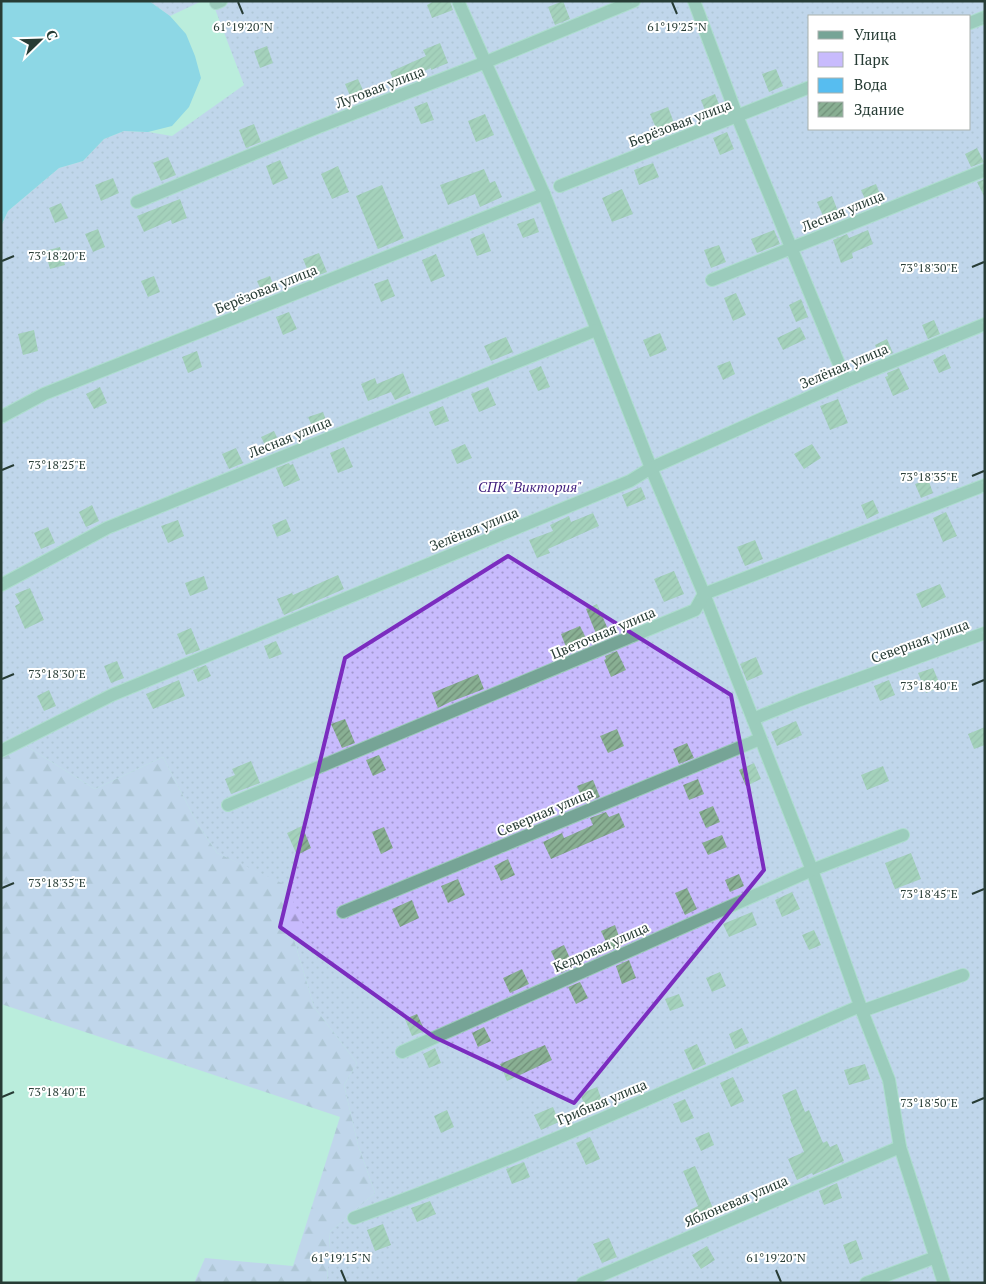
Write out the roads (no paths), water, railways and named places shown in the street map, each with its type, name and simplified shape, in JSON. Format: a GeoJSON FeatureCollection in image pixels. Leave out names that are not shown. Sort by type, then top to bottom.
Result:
{"type":"FeatureCollection","features":[{"type":"Feature","properties":{"kind":"street"},"geometry":{"type":"LineString","coordinates":[[458,1],[544,194],[596,330],[704,594],[812,870],[861,1009],[890,1080],[900,1147],[944,1283]]}},
{"type":"Feature","properties":{"kind":"street","name":"Луговая улица"},"geometry":{"type":"LineString","coordinates":[[138,202],[316,128],[486,62],[634,1]]}},
{"type":"Feature","properties":{"kind":"street"},"geometry":{"type":"LineString","coordinates":[[694,1],[737,116],[793,248],[846,381]]}},
{"type":"Feature","properties":{"kind":"street"},"geometry":{"type":"LineString","coordinates":[[971,23],[985,16]]}},
{"type":"Feature","properties":{"kind":"street","name":"Берёзовая улица"},"geometry":{"type":"LineString","coordinates":[[560,186],[808,88]]}},
{"type":"Feature","properties":{"kind":"street","name":"Лесная улица"},"geometry":{"type":"LineString","coordinates":[[712,280],[985,170]]}},
{"type":"Feature","properties":{"kind":"street","name":"Берёзовая улица"},"geometry":{"type":"LineString","coordinates":[[1,417],[44,394],[544,194]]}},
{"type":"Feature","properties":{"kind":"street","name":"Зелёная улица"},"geometry":{"type":"LineString","coordinates":[[1,751],[112,695],[630,481],[651,468],[846,381],[985,324]]}},
{"type":"Feature","properties":{"kind":"street","name":"Лесная улица"},"geometry":{"type":"LineString","coordinates":[[1,585],[107,528],[596,330]]}},
{"type":"Feature","properties":{"kind":"street","name":"Цветочная улица"},"geometry":{"type":"LineString","coordinates":[[228,805],[695,610],[704,594],[985,485]]}},
{"type":"Feature","properties":{"kind":"street","name":"Северная улица"},"geometry":{"type":"LineString","coordinates":[[753,719],[985,633]]}},
{"type":"Feature","properties":{"kind":"street","name":"Северная улица"},"geometry":{"type":"LineString","coordinates":[[342,912],[760,739]]}},
{"type":"Feature","properties":{"kind":"street","name":"Кедровая улица"},"geometry":{"type":"LineString","coordinates":[[402,1052],[812,870],[903,835]]}},
{"type":"Feature","properties":{"kind":"street","name":"Грибная улица"},"geometry":{"type":"LineString","coordinates":[[354,1218],[428,1191],[594,1123],[861,1009],[963,974]]}},
{"type":"Feature","properties":{"kind":"street","name":"Яблоневая улица"},"geometry":{"type":"LineString","coordinates":[[583,1283],[900,1147]]}},
{"type":"Feature","properties":{"kind":"street"},"geometry":{"type":"LineString","coordinates":[[866,1283],[936,1258]]}},
{"type":"Feature","properties":{"kind":"water"},"geometry":{"type":"Polygon","coordinates":[[[1,1],[149,1],[170,16],[186,34],[201,78],[189,107],[172,126],[148,132],[124,131],[104,139],[83,161],[59,168],[8,211],[1,226],[1,1]]]}},
{"type":"Feature","properties":{"kind":"park label","name":"СПК \"Виктория\""},"geometry":{"type":"Point","coordinates":[530,487]}}]}
